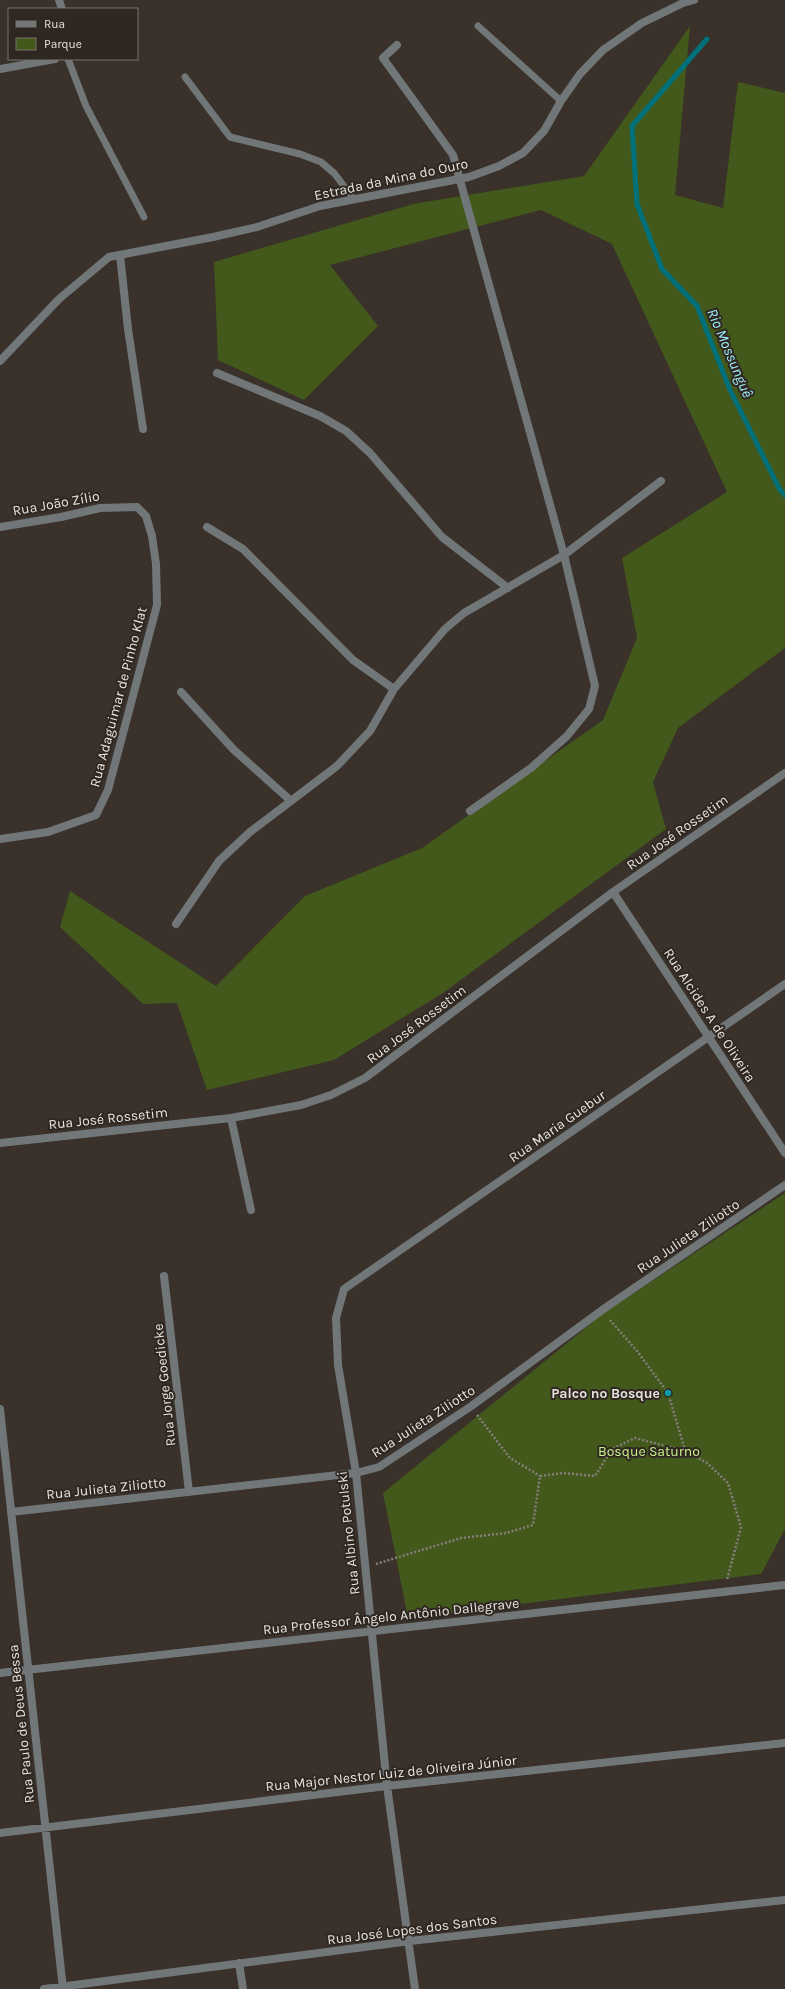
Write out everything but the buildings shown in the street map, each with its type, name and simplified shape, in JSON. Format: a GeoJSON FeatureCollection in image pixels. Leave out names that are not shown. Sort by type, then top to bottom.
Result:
{"type":"FeatureCollection","features":[{"type":"Feature","properties":{"kind":"street","name":"Estrada da Mina do Ouro"},"geometry":{"type":"LineString","coordinates":[[0,361],[59,299],[109,257],[256,227],[320,206],[353,198],[459,179],[499,166],[523,153],[544,131],[561,101],[580,74],[603,50],[642,23],[683,3],[694,0]]}},
{"type":"Feature","properties":{"kind":"street"},"geometry":{"type":"LineString","coordinates":[[397,45],[384,58],[453,155],[564,555],[595,686],[589,709],[567,736],[531,768],[470,811]]}},
{"type":"Feature","properties":{"kind":"street"},"geometry":{"type":"LineString","coordinates":[[0,70],[50,60]]}},
{"type":"Feature","properties":{"kind":"street"},"geometry":{"type":"LineString","coordinates":[[120,255],[128,336],[144,429]]}},
{"type":"Feature","properties":{"kind":"street"},"geometry":{"type":"LineString","coordinates":[[217,373],[320,416],[346,431],[370,453],[442,537],[508,588]]}},
{"type":"Feature","properties":{"kind":"street"},"geometry":{"type":"LineString","coordinates":[[176,924],[218,861],[250,832],[290,800],[337,766],[370,731],[394,689],[445,629],[464,613],[564,555],[660,481]]}},
{"type":"Feature","properties":{"kind":"street","name":"Rua João Zílio"},"geometry":{"type":"LineString","coordinates":[[0,527],[117,506]]}},
{"type":"Feature","properties":{"kind":"street","name":"Rua Adaguimar de Pinho Klat"},"geometry":{"type":"LineString","coordinates":[[0,839],[48,832],[66,827],[96,815],[108,790],[157,606],[156,564],[152,536],[146,516],[137,507],[117,506]]}},
{"type":"Feature","properties":{"kind":"street"},"geometry":{"type":"LineString","coordinates":[[208,527],[243,549],[353,660],[394,689]]}},
{"type":"Feature","properties":{"kind":"street"},"geometry":{"type":"LineString","coordinates":[[181,692],[234,750],[290,800]]}},
{"type":"Feature","properties":{"kind":"street","name":"Rua José Rossetim"},"geometry":{"type":"LineString","coordinates":[[0,1144],[231,1118],[301,1105],[331,1095],[365,1078],[613,892],[785,772]]}},
{"type":"Feature","properties":{"kind":"street","name":"Rua Alcides A de Oliveira"},"geometry":{"type":"LineString","coordinates":[[613,892],[785,1153]]}},
{"type":"Feature","properties":{"kind":"street","name":"Rua Maria Guebur"},"geometry":{"type":"LineString","coordinates":[[344,1289],[785,984]]}},
{"type":"Feature","properties":{"kind":"street"},"geometry":{"type":"LineString","coordinates":[[231,1118],[251,1210]]}},
{"type":"Feature","properties":{"kind":"street","name":"Rua Julieta Ziliotto"},"geometry":{"type":"LineString","coordinates":[[11,1512],[356,1473],[379,1467],[470,1407],[605,1308],[785,1185]]}},
{"type":"Feature","properties":{"kind":"street","name":"Rua Jorge Goedicke"},"geometry":{"type":"LineString","coordinates":[[164,1276],[189,1492]]}},
{"type":"Feature","properties":{"kind":"street","name":"Rua Albino Potulski"},"geometry":{"type":"LineString","coordinates":[[344,1289],[336,1318],[338,1365],[356,1473],[387,1786],[410,1941],[415,1989]]}},
{"type":"Feature","properties":{"kind":"street","name":"Rua Paulo de Deus Bessa"},"geometry":{"type":"LineString","coordinates":[[0,1409],[3,1458],[11,1512],[63,1987]]}},
{"type":"Feature","properties":{"kind":"street","name":"Rua Professor Ângelo Antônio Dallegrave"},"geometry":{"type":"LineString","coordinates":[[0,1673],[785,1585]]}},
{"type":"Feature","properties":{"kind":"street","name":"Rua Major Nestor Luiz de Oliveira Júnior"},"geometry":{"type":"LineString","coordinates":[[0,1833],[45,1826],[387,1786],[785,1743]]}},
{"type":"Feature","properties":{"kind":"street","name":"Rua José Lopes dos Santos"},"geometry":{"type":"LineString","coordinates":[[44,1989],[410,1941],[785,1900]]}},
{"type":"Feature","properties":{"kind":"street"},"geometry":{"type":"LineString","coordinates":[[239,1963],[242,1989]]}},
{"type":"Feature","properties":{"kind":"lane"},"geometry":{"type":"LineString","coordinates":[[478,26],[561,101]]}},
{"type":"Feature","properties":{"kind":"lane"},"geometry":{"type":"LineString","coordinates":[[68,60],[86,106],[144,217]]}},
{"type":"Feature","properties":{"kind":"lane"},"geometry":{"type":"LineString","coordinates":[[185,77],[230,137],[300,154],[321,162],[334,174],[353,198]]}},
{"type":"Feature","properties":{"kind":"path"},"geometry":{"type":"LineString","coordinates":[[608,1318],[637,1351],[668,1393],[685,1451]]}},
{"type":"Feature","properties":{"kind":"path"},"geometry":{"type":"LineString","coordinates":[[470,1407],[510,1458],[540,1476],[563,1473],[595,1476],[612,1449],[635,1438],[685,1451],[708,1463],[728,1483],[741,1527],[723,1592]]}},
{"type":"Feature","properties":{"kind":"path"},"geometry":{"type":"LineString","coordinates":[[366,1567],[461,1538],[506,1533],[533,1525],[540,1476]]}},
{"type":"Feature","properties":{"kind":"green space"},"geometry":{"type":"Polygon","coordinates":[[[690,26],[675,195],[723,208],[738,82],[785,93],[785,648],[678,728],[653,782],[666,829],[443,993],[334,1060],[207,1090],[177,1003],[143,1004],[60,927],[70,891],[216,986],[305,896],[422,848],[603,720],[637,638],[622,558],[727,492],[612,244],[541,210],[330,265],[378,326],[304,400],[218,360],[214,262],[413,204],[584,176],[690,26]]]}},
{"type":"Feature","properties":{"kind":"green space","name":"Bosque Saturno"},"geometry":{"type":"Polygon","coordinates":[[[785,1193],[785,1529],[761,1574],[408,1618],[383,1493],[604,1313],[785,1193]]]}},
{"type":"Feature","properties":{"kind":"waterway","name":"Rio Mossunguê"},"geometry":{"type":"LineString","coordinates":[[707,39],[632,126],[637,204],[662,269],[697,306],[730,390],[780,490],[785,495]]}},
{"type":"Feature","properties":{"kind":"place","name":"Palco no Bosque"},"geometry":{"type":"Point","coordinates":[668,1393]}}]}
